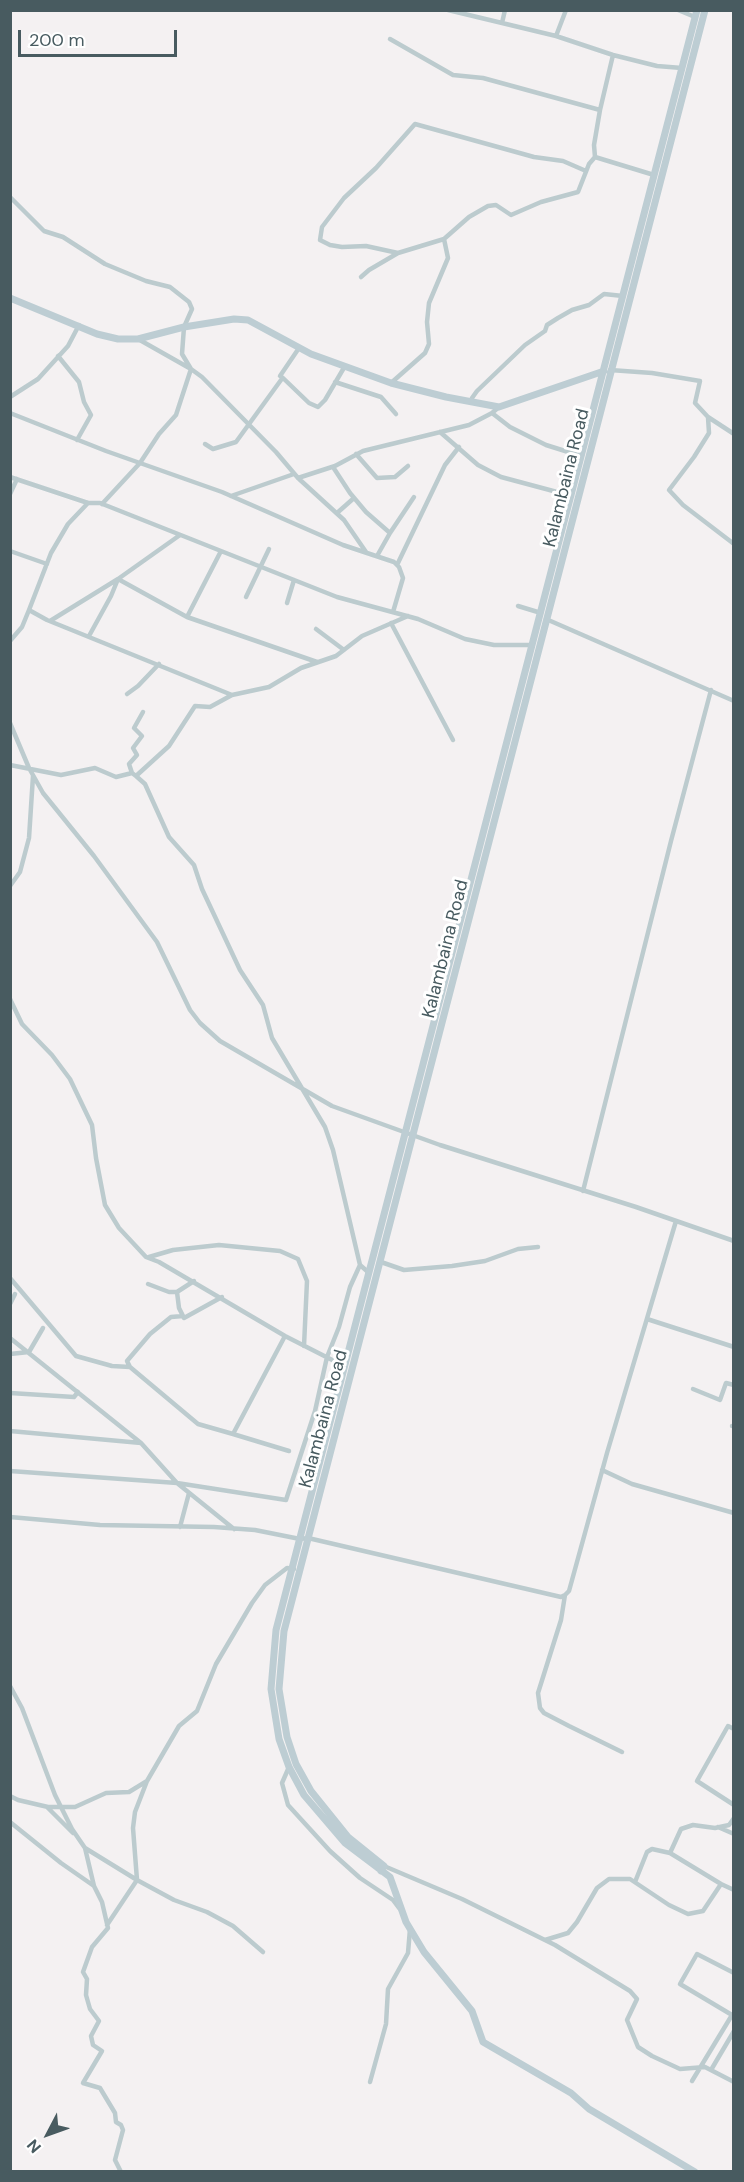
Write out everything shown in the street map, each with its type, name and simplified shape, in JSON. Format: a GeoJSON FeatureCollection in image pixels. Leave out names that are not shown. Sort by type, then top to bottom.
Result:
{"type":"FeatureCollection","features":[{"type":"Feature","properties":{"kind":"main road","name":"Kalambaina Road"},"geometry":{"type":"LineString","coordinates":[[383,1868],[348,1837],[310,1791],[296,1764],[287,1737],[279,1689],[284,1631],[296,1570],[308,1538],[414,1136],[543,616],[705,10]]}},
{"type":"Feature","properties":{"kind":"main road"},"geometry":{"type":"LineString","coordinates":[[695,2172],[589,2109],[571,2093],[483,2042],[472,2011],[424,1952],[410,1929],[390,1877],[383,1868],[362,1858],[332,1830],[304,1795],[288,1767],[279,1739],[271,1689],[276,1630],[296,1570],[300,1539],[368,1272],[532,645],[543,616],[581,456],[607,370],[623,296],[696,14]]}},
{"type":"Feature","properties":{"kind":"main road"},"geometry":{"type":"LineString","coordinates":[[10,298],[108,337],[138,339],[184,327],[234,319],[248,320],[300,348],[391,383],[499,407],[607,370]]}},
{"type":"Feature","properties":{"kind":"street"},"geometry":{"type":"LineString","coordinates":[[448,10],[556,36],[613,55],[657,66],[682,68]]}},
{"type":"Feature","properties":{"kind":"street"},"geometry":{"type":"LineString","coordinates":[[502,23],[505,10]]}},
{"type":"Feature","properties":{"kind":"street"},"geometry":{"type":"LineString","coordinates":[[556,36],[566,10]]}},
{"type":"Feature","properties":{"kind":"street"},"geometry":{"type":"LineString","coordinates":[[678,10],[696,14]]}},
{"type":"Feature","properties":{"kind":"street"},"geometry":{"type":"LineString","coordinates":[[390,39],[453,75],[483,78],[600,110]]}},
{"type":"Feature","properties":{"kind":"street"},"geometry":{"type":"LineString","coordinates":[[361,277],[398,253],[444,239],[469,217],[488,206],[496,205],[511,214],[541,202],[578,192],[589,164],[595,157],[594,145],[600,110],[613,55]]}},
{"type":"Feature","properties":{"kind":"street"},"geometry":{"type":"LineString","coordinates":[[398,253],[366,246],[344,248],[330,246],[320,240],[322,227],[344,198],[376,168],[415,124],[534,157],[563,161],[586,171]]}},
{"type":"Feature","properties":{"kind":"street"},"geometry":{"type":"LineString","coordinates":[[595,157],[654,175]]}},
{"type":"Feature","properties":{"kind":"street"},"geometry":{"type":"LineString","coordinates":[[10,197],[44,231],[63,237],[105,264],[170,288],[189,302],[192,309],[184,327],[182,354],[191,369],[176,415],[159,434],[140,463],[102,504]]}},
{"type":"Feature","properties":{"kind":"street"},"geometry":{"type":"LineString","coordinates":[[391,383],[425,352],[429,344],[427,322],[429,303],[448,258],[444,239]]}},
{"type":"Feature","properties":{"kind":"street"},"geometry":{"type":"LineString","coordinates":[[472,402],[477,391],[525,345],[545,332],[547,325],[572,310],[589,305],[604,294],[612,293],[623,296]]}},
{"type":"Feature","properties":{"kind":"street"},"geometry":{"type":"LineString","coordinates":[[10,397],[38,379],[68,346],[79,325]]}},
{"type":"Feature","properties":{"kind":"street"},"geometry":{"type":"LineString","coordinates":[[138,339],[191,369],[249,425],[296,476],[337,513],[367,553]]}},
{"type":"Feature","properties":{"kind":"street"},"geometry":{"type":"LineString","coordinates":[[300,348],[280,376],[309,403],[318,407],[325,400],[345,366]]}},
{"type":"Feature","properties":{"kind":"street"},"geometry":{"type":"LineString","coordinates":[[57,356],[79,382],[84,402],[91,415],[77,440]]}},
{"type":"Feature","properties":{"kind":"street"},"geometry":{"type":"LineString","coordinates":[[607,370],[700,381],[695,403],[708,417],[734,434]]}},
{"type":"Feature","properties":{"kind":"street"},"geometry":{"type":"LineString","coordinates":[[205,444],[213,449],[236,442],[283,378]]}},
{"type":"Feature","properties":{"kind":"street"},"geometry":{"type":"LineString","coordinates":[[335,382],[381,397],[396,414]]}},
{"type":"Feature","properties":{"kind":"street"},"geometry":{"type":"LineString","coordinates":[[231,496],[333,466],[356,454],[388,444],[469,425],[499,407]]}},
{"type":"Feature","properties":{"kind":"street"},"geometry":{"type":"LineString","coordinates":[[10,413],[231,496],[397,565],[403,578],[393,612]]}},
{"type":"Feature","properties":{"kind":"street"},"geometry":{"type":"LineString","coordinates":[[492,413],[510,427],[546,445],[581,456]]}},
{"type":"Feature","properties":{"kind":"street"},"geometry":{"type":"LineString","coordinates":[[708,417],[709,433],[669,490],[683,505],[734,544]]}},
{"type":"Feature","properties":{"kind":"street"},"geometry":{"type":"LineString","coordinates":[[440,432],[478,465],[501,477],[572,496]]}},
{"type":"Feature","properties":{"kind":"street"},"geometry":{"type":"LineString","coordinates":[[397,565],[445,465],[459,447]]}},
{"type":"Feature","properties":{"kind":"street"},"geometry":{"type":"LineString","coordinates":[[356,454],[378,478],[395,477],[408,466]]}},
{"type":"Feature","properties":{"kind":"street"},"geometry":{"type":"LineString","coordinates":[[333,466],[366,512],[390,532]]}},
{"type":"Feature","properties":{"kind":"street"},"geometry":{"type":"LineString","coordinates":[[10,477],[88,503],[102,504],[337,597],[428,622],[458,637],[479,643],[507,646],[532,645]]}},
{"type":"Feature","properties":{"kind":"street"},"geometry":{"type":"LineString","coordinates":[[10,494],[17,479]]}},
{"type":"Feature","properties":{"kind":"street"},"geometry":{"type":"LineString","coordinates":[[377,556],[414,497]]}},
{"type":"Feature","properties":{"kind":"street"},"geometry":{"type":"LineString","coordinates":[[337,513],[354,498]]}},
{"type":"Feature","properties":{"kind":"street"},"geometry":{"type":"LineString","coordinates":[[10,641],[22,627],[51,553],[68,524],[88,503]]}},
{"type":"Feature","properties":{"kind":"street"},"geometry":{"type":"LineString","coordinates":[[50,621],[118,579],[180,535]]}},
{"type":"Feature","properties":{"kind":"street"},"geometry":{"type":"LineString","coordinates":[[246,597],[269,549]]}},
{"type":"Feature","properties":{"kind":"street"},"geometry":{"type":"LineString","coordinates":[[10,551],[47,564]]}},
{"type":"Feature","properties":{"kind":"street"},"geometry":{"type":"LineString","coordinates":[[187,617],[221,551]]}},
{"type":"Feature","properties":{"kind":"street"},"geometry":{"type":"LineString","coordinates":[[118,579],[187,617],[317,662]]}},
{"type":"Feature","properties":{"kind":"street"},"geometry":{"type":"LineString","coordinates":[[89,636],[118,579]]}},
{"type":"Feature","properties":{"kind":"street"},"geometry":{"type":"LineString","coordinates":[[287,603],[294,580]]}},
{"type":"Feature","properties":{"kind":"street"},"geometry":{"type":"LineString","coordinates":[[518,606],[734,701]]}},
{"type":"Feature","properties":{"kind":"street"},"geometry":{"type":"LineString","coordinates":[[29,610],[50,621],[232,694]]}},
{"type":"Feature","properties":{"kind":"street"},"geometry":{"type":"LineString","coordinates":[[10,765],[61,775],[95,768],[116,777],[134,775],[169,746],[195,706],[210,707],[232,694],[269,687],[301,668],[336,656],[362,636],[408,616]]}},
{"type":"Feature","properties":{"kind":"street"},"geometry":{"type":"LineString","coordinates":[[392,623],[453,740]]}},
{"type":"Feature","properties":{"kind":"street"},"geometry":{"type":"LineString","coordinates":[[316,628],[344,650]]}},
{"type":"Feature","properties":{"kind":"street"},"geometry":{"type":"LineString","coordinates":[[127,694],[159,664]]}},
{"type":"Feature","properties":{"kind":"street"},"geometry":{"type":"LineString","coordinates":[[583,1191],[711,690]]}},
{"type":"Feature","properties":{"kind":"street"},"geometry":{"type":"LineString","coordinates":[[10,1471],[177,1483],[286,1500],[315,1411],[327,1358],[350,1287],[360,1265],[330,1140],[272,1038],[263,1005],[240,970],[202,890],[194,865],[169,837],[145,784],[134,775],[129,764],[136,754],[133,748],[142,736],[134,728],[143,712]]}},
{"type":"Feature","properties":{"kind":"street"},"geometry":{"type":"LineString","coordinates":[[10,723],[29,768],[43,793],[94,856],[157,942],[190,1010],[200,1023],[220,1041],[332,1106],[527,1174],[734,1241]]}},
{"type":"Feature","properties":{"kind":"street"},"geometry":{"type":"LineString","coordinates":[[10,886],[20,872],[29,838],[33,776]]}},
{"type":"Feature","properties":{"kind":"street"},"geometry":{"type":"LineString","coordinates":[[10,999],[22,1024],[52,1055],[70,1079],[92,1125],[105,1205],[119,1228],[148,1258],[194,1281],[285,1336],[344,1366]]}},
{"type":"Feature","properties":{"kind":"street"},"geometry":{"type":"LineString","coordinates":[[622,1752],[544,1713],[540,1708],[538,1693],[676,1221]]}},
{"type":"Feature","properties":{"kind":"street"},"geometry":{"type":"LineString","coordinates":[[148,1258],[173,1250],[219,1245],[280,1251],[298,1259],[306,1281],[304,1346]]}},
{"type":"Feature","properties":{"kind":"street"},"geometry":{"type":"LineString","coordinates":[[381,1262],[404,1270],[452,1266],[485,1261],[518,1249],[538,1247]]}},
{"type":"Feature","properties":{"kind":"street"},"geometry":{"type":"LineString","coordinates":[[360,1265],[368,1272]]}},
{"type":"Feature","properties":{"kind":"street"},"geometry":{"type":"LineString","coordinates":[[10,1278],[76,1356],[112,1366],[130,1367]]}},
{"type":"Feature","properties":{"kind":"street"},"geometry":{"type":"LineString","coordinates":[[148,1284],[169,1292],[177,1292],[194,1281]]}},
{"type":"Feature","properties":{"kind":"street"},"geometry":{"type":"LineString","coordinates":[[177,1292],[179,1308],[183,1316]]}},
{"type":"Feature","properties":{"kind":"street"},"geometry":{"type":"LineString","coordinates":[[10,1304],[15,1294]]}},
{"type":"Feature","properties":{"kind":"street"},"geometry":{"type":"LineString","coordinates":[[222,1297],[184,1318],[183,1316],[171,1317],[150,1334],[127,1361],[130,1367],[198,1424],[289,1451]]}},
{"type":"Feature","properties":{"kind":"street"},"geometry":{"type":"LineString","coordinates":[[647,1319],[734,1347]]}},
{"type":"Feature","properties":{"kind":"street"},"geometry":{"type":"LineString","coordinates":[[29,1352],[43,1328]]}},
{"type":"Feature","properties":{"kind":"street"},"geometry":{"type":"LineString","coordinates":[[233,1434],[285,1336]]}},
{"type":"Feature","properties":{"kind":"street"},"geometry":{"type":"LineString","coordinates":[[10,1338],[141,1443],[177,1483],[235,1529]]}},
{"type":"Feature","properties":{"kind":"street"},"geometry":{"type":"LineString","coordinates":[[10,1354],[29,1352]]}},
{"type":"Feature","properties":{"kind":"street"},"geometry":{"type":"LineString","coordinates":[[693,1389],[720,1400],[726,1383],[734,1385]]}},
{"type":"Feature","properties":{"kind":"street"},"geometry":{"type":"LineString","coordinates":[[10,1393],[74,1397],[78,1392]]}},
{"type":"Feature","properties":{"kind":"street"},"geometry":{"type":"LineString","coordinates":[[10,1431],[141,1443]]}},
{"type":"Feature","properties":{"kind":"street"},"geometry":{"type":"LineString","coordinates":[[602,1470],[633,1484],[734,1513]]}},
{"type":"Feature","properties":{"kind":"street"},"geometry":{"type":"LineString","coordinates":[[180,1527],[189,1492]]}},
{"type":"Feature","properties":{"kind":"street"},"geometry":{"type":"LineString","coordinates":[[10,1517],[100,1525],[235,1529],[300,1539],[308,1538],[561,1597],[565,1595]]}},
{"type":"Feature","properties":{"kind":"street"},"geometry":{"type":"LineString","coordinates":[[107,1925],[137,1881],[133,1828],[135,1812],[147,1781],[179,1726],[197,1711],[216,1664],[252,1603],[265,1585],[287,1568],[296,1570]]}},
{"type":"Feature","properties":{"kind":"street"},"geometry":{"type":"LineString","coordinates":[[10,1686],[22,1708],[62,1807],[85,1848],[137,1881],[233,1926],[263,1952]]}},
{"type":"Feature","properties":{"kind":"street"},"geometry":{"type":"LineString","coordinates":[[734,1729],[728,1726],[697,1781],[734,1805]]}},
{"type":"Feature","properties":{"kind":"street"},"geometry":{"type":"LineString","coordinates":[[288,1767],[282,1783],[288,1805],[330,1851],[360,1878],[393,1900],[404,1915]]}},
{"type":"Feature","properties":{"kind":"street"},"geometry":{"type":"LineString","coordinates":[[10,1797],[46,1806],[75,1807],[106,1793],[129,1792],[147,1781]]}},
{"type":"Feature","properties":{"kind":"street"},"geometry":{"type":"LineString","coordinates":[[46,1806],[63,1826],[77,1837]]}},
{"type":"Feature","properties":{"kind":"street"},"geometry":{"type":"LineString","coordinates":[[670,1853],[681,1829],[693,1825],[718,1827],[729,1825],[734,1818]]}},
{"type":"Feature","properties":{"kind":"street"},"geometry":{"type":"LineString","coordinates":[[10,1822],[94,1886]]}},
{"type":"Feature","properties":{"kind":"street"},"geometry":{"type":"LineString","coordinates":[[718,1827],[734,1834]]}},
{"type":"Feature","properties":{"kind":"street"},"geometry":{"type":"LineString","coordinates":[[85,1848],[94,1886],[102,1902],[108,1928],[92,1947],[83,1972],[87,1979],[86,1995],[90,2009],[99,2021],[91,2036],[93,2045],[102,2051],[82,2082],[100,2088],[114,2113],[116,2122],[121,2125],[123,2130],[115,2160],[121,2172]]}},
{"type":"Feature","properties":{"kind":"street"},"geometry":{"type":"LineString","coordinates":[[634,1882],[647,1852],[652,1849],[670,1853],[734,1890]]}},
{"type":"Feature","properties":{"kind":"street"},"geometry":{"type":"LineString","coordinates":[[383,1868],[462,1899],[544,1940],[630,1991],[637,2000],[627,2020],[638,2047],[680,2069],[701,2067],[734,2082]]}},
{"type":"Feature","properties":{"kind":"street"},"geometry":{"type":"LineString","coordinates":[[544,1940],[568,1932],[577,1922],[597,1888],[609,1879],[630,1879],[669,1905],[688,1914],[703,1911],[721,1884]]}},
{"type":"Feature","properties":{"kind":"street"},"geometry":{"type":"LineString","coordinates":[[370,2082],[386,2024],[388,1989],[408,1953],[410,1929]]}},
{"type":"Feature","properties":{"kind":"street"},"geometry":{"type":"LineString","coordinates":[[692,2081],[732,2015],[680,1984],[697,1954],[734,1973]]}},
{"type":"Feature","properties":{"kind":"street"},"geometry":{"type":"LineString","coordinates":[[711,2070],[734,2031]]}}]}
